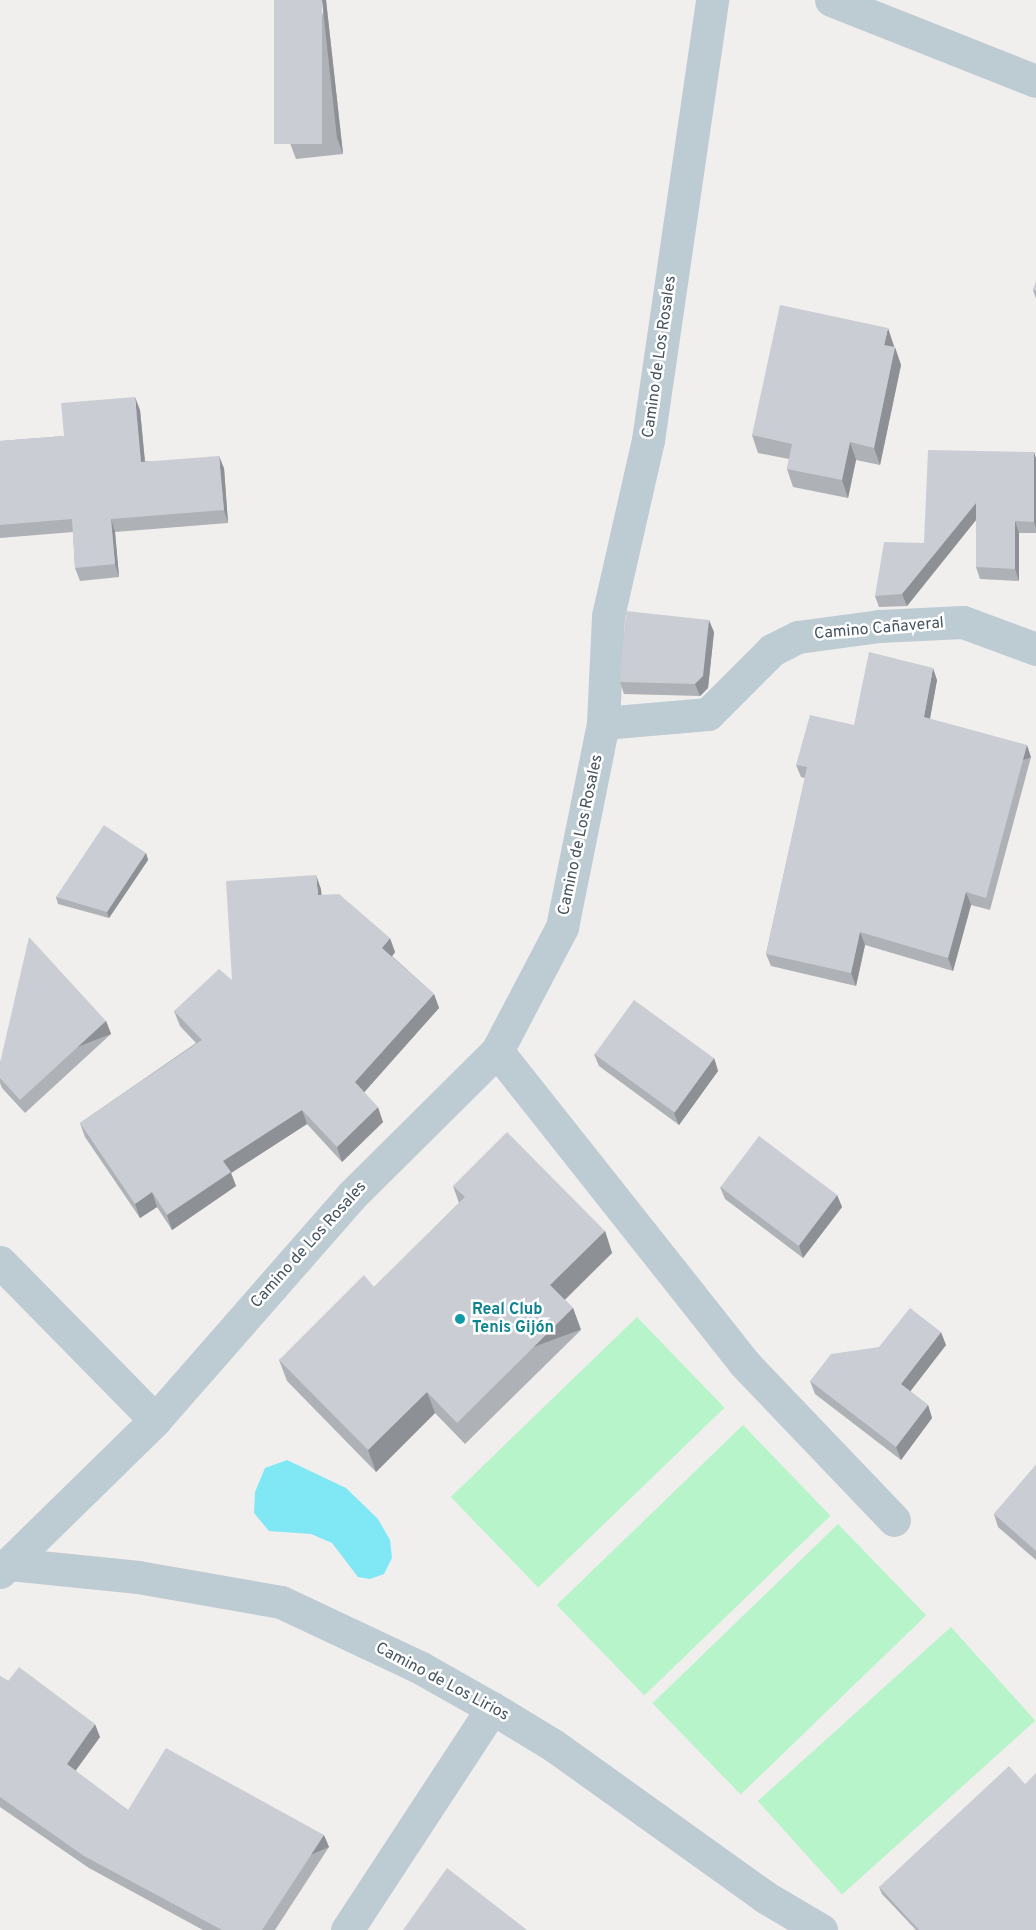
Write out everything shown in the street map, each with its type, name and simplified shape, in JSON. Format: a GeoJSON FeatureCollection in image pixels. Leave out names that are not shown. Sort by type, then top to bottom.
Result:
{"type":"FeatureCollection","features":[{"type":"Feature","properties":{"kind":"street","name":"Camino de Los Rosales"},"geometry":{"type":"LineString","coordinates":[[5,1568],[155,1420],[352,1195],[497,1051],[562,927],[603,723],[608,616],[648,440],[712,0]]}},
{"type":"Feature","properties":{"kind":"street"},"geometry":{"type":"LineString","coordinates":[[831,0],[1036,81]]}},
{"type":"Feature","properties":{"kind":"street","name":"Camino Cañaveral"},"geometry":{"type":"LineString","coordinates":[[603,723],[708,714],[772,650],[798,637],[879,626],[963,622],[1036,649]]}},
{"type":"Feature","properties":{"kind":"street"},"geometry":{"type":"LineString","coordinates":[[497,1051],[744,1363],[894,1520]]}},
{"type":"Feature","properties":{"kind":"street"},"geometry":{"type":"LineString","coordinates":[[0,1262],[155,1420]]}},
{"type":"Feature","properties":{"kind":"street","name":"Camino de Los Lirios"},"geometry":{"type":"LineString","coordinates":[[5,1568],[138,1577],[281,1602],[421,1668],[553,1745],[765,1897],[821,1930]]}},
{"type":"Feature","properties":{"kind":"street"},"geometry":{"type":"LineString","coordinates":[[347,1930],[492,1708]]}},
{"type":"Feature","properties":{"kind":"green space"},"geometry":{"type":"Polygon","coordinates":[[[637,1317],[725,1408],[538,1588],[451,1497],[637,1317]]]}},
{"type":"Feature","properties":{"kind":"green space"},"geometry":{"type":"Polygon","coordinates":[[[743,1425],[831,1516],[644,1696],[557,1605],[743,1425]]]}},
{"type":"Feature","properties":{"kind":"green space"},"geometry":{"type":"Polygon","coordinates":[[[838,1524],[926,1615],[741,1795],[652,1703],[838,1524]]]}},
{"type":"Feature","properties":{"kind":"green space"},"geometry":{"type":"Polygon","coordinates":[[[951,1627],[1035,1721],[842,1895],[758,1801],[951,1627]]]}},
{"type":"Feature","properties":{"kind":"water"},"geometry":{"type":"Polygon","coordinates":[[[287,1460],[346,1488],[378,1519],[390,1540],[392,1558],[384,1574],[370,1579],[358,1577],[332,1543],[311,1534],[269,1531],[254,1513],[255,1492],[265,1468],[287,1460]]]}},
{"type":"Feature","properties":{"kind":"building"},"geometry":{"type":"Polygon","coordinates":[[[274,0],[322,0],[322,144],[274,144],[274,0]]]}},
{"type":"Feature","properties":{"kind":"building"},"geometry":{"type":"Polygon","coordinates":[[[780,305],[888,328],[884,345],[895,347],[874,448],[850,442],[842,480],[787,469],[792,444],[752,435],[780,305]]]}},
{"type":"Feature","properties":{"kind":"building"},"geometry":{"type":"Polygon","coordinates":[[[135,397],[141,462],[219,456],[224,510],[111,519],[115,564],[75,568],[72,519],[0,525],[0,441],[64,436],[61,403],[135,397]]]}},
{"type":"Feature","properties":{"kind":"building"},"geometry":{"type":"Polygon","coordinates":[[[928,450],[1034,452],[1034,522],[1015,521],[1015,569],[976,567],[976,503],[902,594],[875,596],[884,542],[924,543],[928,450]]]}},
{"type":"Feature","properties":{"kind":"building"},"geometry":{"type":"Polygon","coordinates":[[[626,611],[709,620],[703,676],[695,684],[620,682],[626,611]]]}},
{"type":"Feature","properties":{"kind":"building"},"geometry":{"type":"Polygon","coordinates":[[[869,652],[933,668],[924,717],[1027,745],[986,898],[966,892],[948,958],[860,932],[851,973],[766,954],[807,767],[796,765],[810,715],[854,725],[869,652]]]}},
{"type":"Feature","properties":{"kind":"building"},"geometry":{"type":"Polygon","coordinates":[[[104,825],[146,853],[107,912],[56,897],[104,825]]]}},
{"type":"Feature","properties":{"kind":"building"},"geometry":{"type":"Polygon","coordinates":[[[316,875],[318,895],[339,894],[390,938],[382,948],[434,994],[355,1082],[378,1107],[337,1147],[302,1110],[223,1161],[231,1172],[167,1215],[152,1192],[135,1204],[80,1123],[202,1040],[174,1011],[219,969],[232,980],[226,881],[316,875]]]}},
{"type":"Feature","properties":{"kind":"building"},"geometry":{"type":"Polygon","coordinates":[[[29,937],[106,1021],[20,1100],[0,1078],[0,1063],[29,937]]]}},
{"type":"Feature","properties":{"kind":"building"},"geometry":{"type":"Polygon","coordinates":[[[634,1000],[714,1058],[675,1112],[595,1054],[634,1000]]]}},
{"type":"Feature","properties":{"kind":"building","name":"Real Club Tenis Gijón"},"geometry":{"type":"Polygon","coordinates":[[[507,1132],[605,1231],[550,1285],[573,1308],[457,1423],[427,1392],[368,1450],[279,1360],[364,1275],[374,1287],[465,1197],[453,1186],[507,1132]]]}},
{"type":"Feature","properties":{"kind":"building"},"geometry":{"type":"Polygon","coordinates":[[[759,1136],[837,1195],[799,1246],[720,1187],[759,1136]]]}},
{"type":"Feature","properties":{"kind":"building"},"geometry":{"type":"Polygon","coordinates":[[[910,1308],[941,1332],[901,1384],[928,1405],[896,1447],[810,1381],[831,1354],[879,1347],[910,1308]]]}},
{"type":"Feature","properties":{"kind":"building"},"geometry":{"type":"Polygon","coordinates":[[[1036,1465],[1036,1551],[994,1514],[1036,1465]]]}},
{"type":"Feature","properties":{"kind":"building"},"geometry":{"type":"Polygon","coordinates":[[[19,1667],[95,1724],[67,1764],[128,1810],[166,1748],[324,1835],[262,1930],[222,1930],[84,1856],[0,1797],[0,1676],[8,1681],[19,1667]]]}},
{"type":"Feature","properties":{"kind":"building"},"geometry":{"type":"Polygon","coordinates":[[[1009,1766],[1025,1784],[1036,1773],[1036,1930],[919,1930],[879,1887],[1009,1766]]]}},
{"type":"Feature","properties":{"kind":"building"},"geometry":{"type":"Polygon","coordinates":[[[447,1868],[527,1930],[403,1930],[447,1868]]]}},
{"type":"Feature","properties":{"kind":"place","name":"Real Club Tenis Gijón"},"geometry":{"type":"Point","coordinates":[460,1319]}}]}
